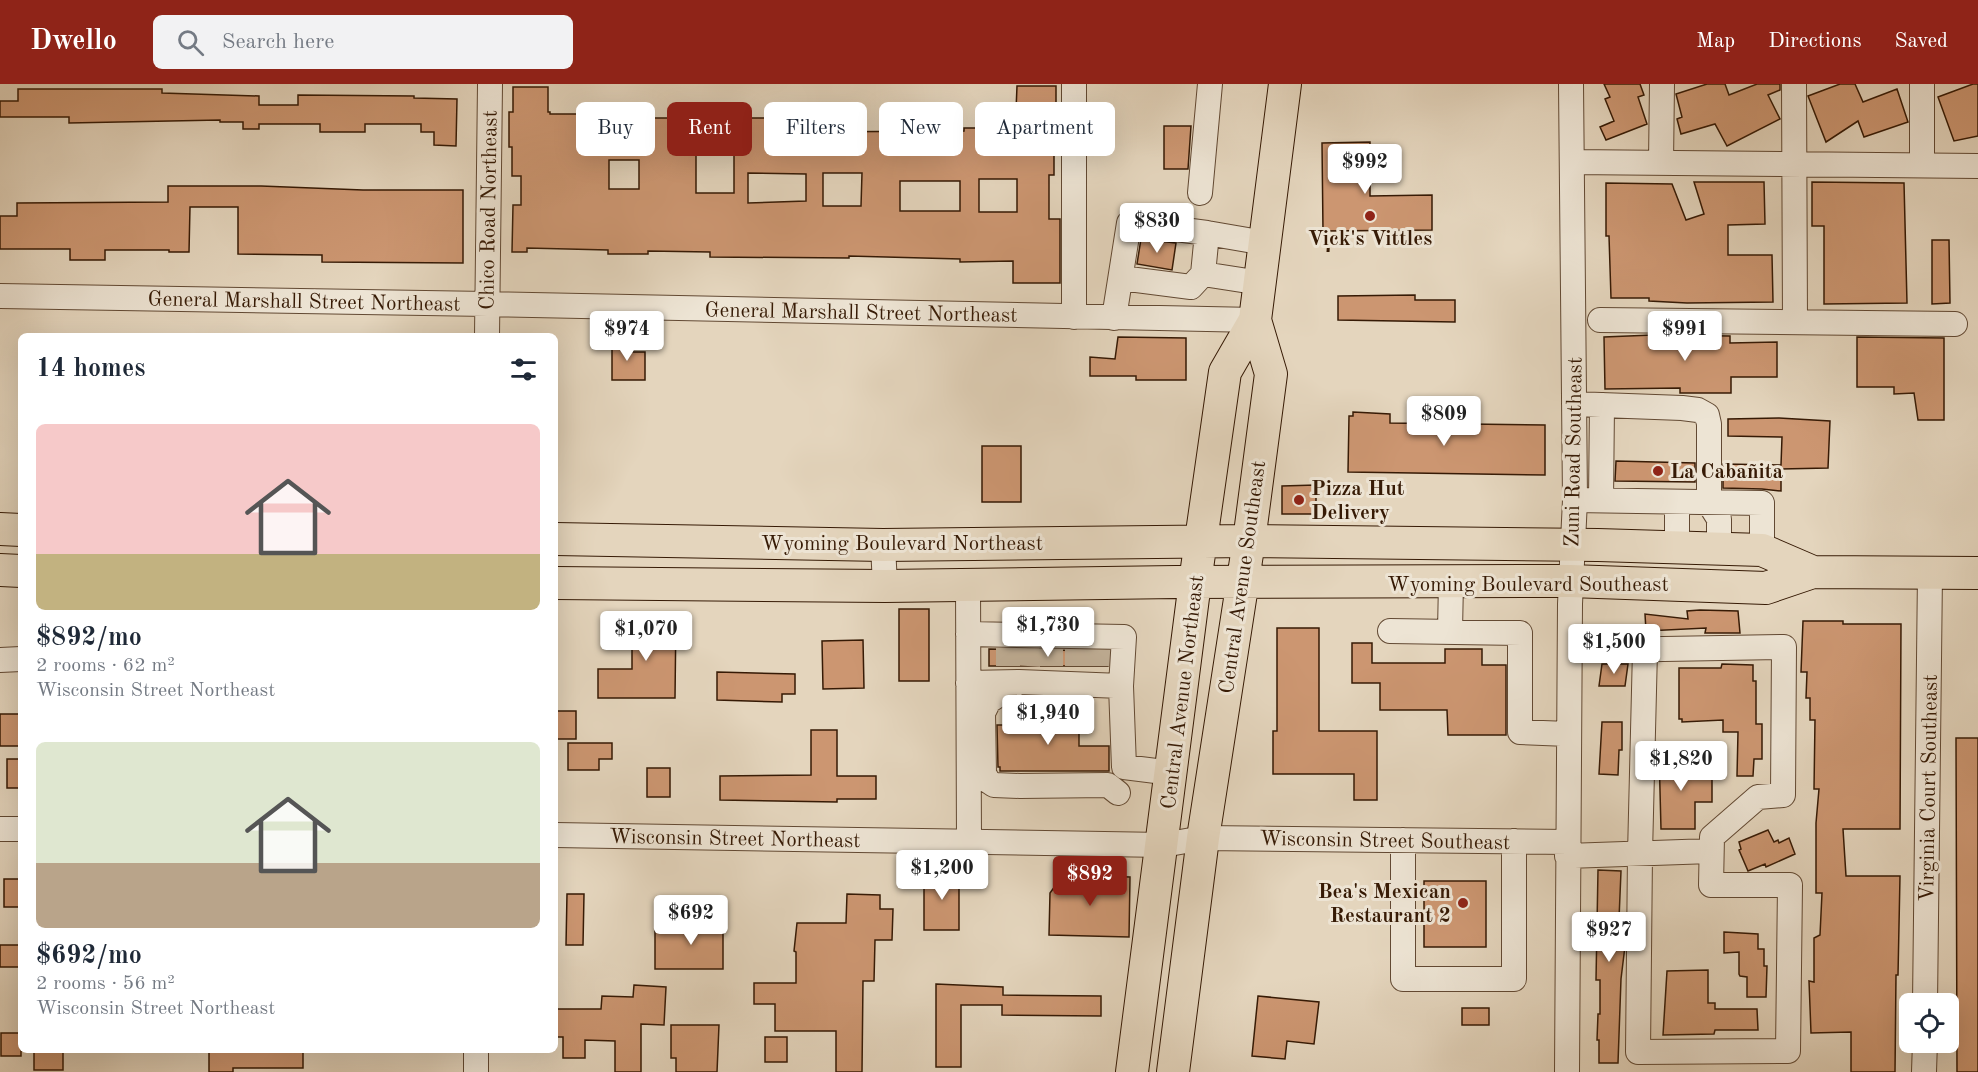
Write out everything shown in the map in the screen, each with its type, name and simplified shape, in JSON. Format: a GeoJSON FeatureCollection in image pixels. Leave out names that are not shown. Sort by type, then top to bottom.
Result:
{"type":"FeatureCollection","features":[{"type":"Feature","properties":{"kind":"main road","name":"Central Avenue Southeast"},"geometry":{"type":"LineString","coordinates":[[1173,1072],[1203,838],[1249,541],[1271,374],[1255,320],[1285,84]]}},
{"type":"Feature","properties":{"kind":"main road","name":"Central Avenue Northeast"},"geometry":{"type":"LineString","coordinates":[[1132,1072],[1195,582],[1225,372],[1255,320]]}},
{"type":"Feature","properties":{"kind":"main road"},"geometry":{"type":"LineString","coordinates":[[0,529],[18,530]]}},
{"type":"Feature","properties":{"kind":"main road","name":"Wyoming Boulevard Northeast"},"geometry":{"type":"LineString","coordinates":[[558,539],[883,545],[1249,541]]}},
{"type":"Feature","properties":{"kind":"main road"},"geometry":{"type":"LineString","coordinates":[[558,557],[636,557],[654,551],[666,540]]}},
{"type":"Feature","properties":{"kind":"main road","name":"Wyoming Boulevard Southeast"},"geometry":{"type":"LineString","coordinates":[[1249,541],[1572,544],[1762,550],[1813,572]]}},
{"type":"Feature","properties":{"kind":"main road"},"geometry":{"type":"LineString","coordinates":[[0,570],[18,571]]}},
{"type":"Feature","properties":{"kind":"main road","name":"Wyoming Boulevard Southeast"},"geometry":{"type":"LineString","coordinates":[[1241,583],[1570,581],[1766,588],[1813,572],[1978,573]]}},
{"type":"Feature","properties":{"kind":"main road","name":"Wyoming Boulevard Northeast"},"geometry":{"type":"LineString","coordinates":[[558,583],[885,586],[1241,583]]}},
{"type":"Feature","properties":{"kind":"street","name":"Chico Road Northeast"},"geometry":{"type":"LineString","coordinates":[[487,333],[490,84]]}},
{"type":"Feature","properties":{"kind":"street"},"geometry":{"type":"LineString","coordinates":[[1074,84],[1074,317]]}},
{"type":"Feature","properties":{"kind":"street"},"geometry":{"type":"LineString","coordinates":[[1200,193],[1210,84]]}},
{"type":"Feature","properties":{"kind":"street","name":"Zuni Road Southeast"},"geometry":{"type":"LineString","coordinates":[[1567,1072],[1570,581],[1575,500],[1571,84]]}},
{"type":"Feature","properties":{"kind":"street"},"geometry":{"type":"LineString","coordinates":[[1661,163],[1662,84]]}},
{"type":"Feature","properties":{"kind":"street"},"geometry":{"type":"LineString","coordinates":[[1794,84],[1795,322]]}},
{"type":"Feature","properties":{"kind":"street"},"geometry":{"type":"LineString","coordinates":[[1922,84],[1922,165]]}},
{"type":"Feature","properties":{"kind":"street"},"geometry":{"type":"LineString","coordinates":[[1572,162],[1978,166]]}},
{"type":"Feature","properties":{"kind":"street"},"geometry":{"type":"LineString","coordinates":[[1114,318],[1129,223],[1265,243]]}},
{"type":"Feature","properties":{"kind":"street"},"geometry":{"type":"LineString","coordinates":[[1190,318],[1193,283],[1206,233]]}},
{"type":"Feature","properties":{"kind":"street"},"geometry":{"type":"LineString","coordinates":[[1122,272],[1171,272],[1193,283],[1261,283]]}},
{"type":"Feature","properties":{"kind":"street","name":"General Marshall Street Northeast"},"geometry":{"type":"LineString","coordinates":[[0,296],[1255,320]]}},
{"type":"Feature","properties":{"kind":"street"},"geometry":{"type":"LineString","coordinates":[[1600,320],[1955,324]]}},
{"type":"Feature","properties":{"kind":"street"},"geometry":{"type":"LineString","coordinates":[[1574,404],[1698,410],[1707,416],[1709,424],[1709,503],[1719,519],[1719,549]]}},
{"type":"Feature","properties":{"kind":"street"},"geometry":{"type":"LineString","coordinates":[[1601,500],[1602,405]]}},
{"type":"Feature","properties":{"kind":"street"},"geometry":{"type":"LineString","coordinates":[[1575,451],[1602,451]]}},
{"type":"Feature","properties":{"kind":"street"},"geometry":{"type":"LineString","coordinates":[[1575,500],[1762,503],[1762,550]]}},
{"type":"Feature","properties":{"kind":"street"},"geometry":{"type":"LineString","coordinates":[[1677,502],[1677,547]]}},
{"type":"Feature","properties":{"kind":"street"},"geometry":{"type":"LineString","coordinates":[[883,545],[885,586]]}},
{"type":"Feature","properties":{"kind":"street","name":"Virginia Court Southeast"},"geometry":{"type":"LineString","coordinates":[[1925,993],[1930,573]]}},
{"type":"Feature","properties":{"kind":"street"},"geometry":{"type":"LineString","coordinates":[[1450,631],[1451,582]]}},
{"type":"Feature","properties":{"kind":"street"},"geometry":{"type":"LineString","coordinates":[[968,584],[969,842]]}},
{"type":"Feature","properties":{"kind":"street"},"geometry":{"type":"LineString","coordinates":[[1390,631],[1520,633],[1520,732],[1568,734]]}},
{"type":"Feature","properties":{"kind":"street"},"geometry":{"type":"LineString","coordinates":[[968,634],[1028,660],[1092,662]]}},
{"type":"Feature","properties":{"kind":"street"},"geometry":{"type":"LineString","coordinates":[[1605,650],[1784,646],[1783,795],[1758,797],[1712,837],[1711,885],[1791,885],[1788,1051],[1638,1052],[1645,650]]}},
{"type":"Feature","properties":{"kind":"street"},"geometry":{"type":"LineString","coordinates":[[0,660],[18,659]]}},
{"type":"Feature","properties":{"kind":"street"},"geometry":{"type":"LineString","coordinates":[[1028,660],[990,701],[983,713],[984,773],[988,781],[994,784],[1020,786],[1108,785],[1118,793]]}},
{"type":"Feature","properties":{"kind":"street"},"geometry":{"type":"LineString","coordinates":[[968,683],[1028,660],[1092,662]]}},
{"type":"Feature","properties":{"kind":"street"},"geometry":{"type":"LineString","coordinates":[[1092,662],[1124,767],[1118,793]]}},
{"type":"Feature","properties":{"kind":"street"},"geometry":{"type":"LineString","coordinates":[[1124,767],[1172,772]]}},
{"type":"Feature","properties":{"kind":"street"},"geometry":{"type":"LineString","coordinates":[[968,796],[1118,793]]}},
{"type":"Feature","properties":{"kind":"street"},"geometry":{"type":"LineString","coordinates":[[0,829],[18,829]]}},
{"type":"Feature","properties":{"kind":"street","name":"Wisconsin Street Northeast"},"geometry":{"type":"LineString","coordinates":[[558,835],[1163,845],[1203,838]]}},
{"type":"Feature","properties":{"kind":"street","name":"Wisconsin Street Southeast"},"geometry":{"type":"LineString","coordinates":[[1203,838],[1514,841],[1567,849],[1640,854],[1711,851]]}},
{"type":"Feature","properties":{"kind":"street"},"geometry":{"type":"LineString","coordinates":[[1403,840],[1403,979],[1514,979],[1514,841]]}},
{"type":"Feature","properties":{"kind":"street"},"geometry":{"type":"LineString","coordinates":[[476,1053],[476,1072]]}},
{"type":"Feature","properties":{"kind":"street"},"geometry":{"type":"LineString","coordinates":[[1924,1053],[1924,1072]]}},
{"type":"Feature","properties":{"kind":"path"},"geometry":{"type":"LineString","coordinates":[[1328,252],[1329,237]]}},
{"type":"Feature","properties":{"kind":"building"},"geometry":{"type":"Polygon","coordinates":[[[1604,84],[1640,84],[1644,95],[1638,97],[1647,124],[1606,140],[1600,127],[1614,121],[1605,99],[1610,97],[1604,84]]]}},
{"type":"Feature","properties":{"kind":"building"},"geometry":{"type":"Polygon","coordinates":[[[1707,84],[1725,84],[1729,95],[1757,84],[1780,84],[1780,90],[1768,95],[1780,119],[1727,146],[1715,124],[1681,134],[1677,119],[1682,117],[1676,94],[1707,84]]]}},
{"type":"Feature","properties":{"kind":"building"},"geometry":{"type":"Polygon","coordinates":[[[1840,84],[1855,84],[1863,102],[1897,89],[1908,122],[1864,137],[1858,121],[1826,142],[1808,96],[1840,84]]]}},
{"type":"Feature","properties":{"kind":"building"},"geometry":{"type":"Polygon","coordinates":[[[1978,84],[1978,136],[1954,141],[1938,97],[1978,84]]]}},
{"type":"Feature","properties":{"kind":"building"},"geometry":{"type":"Polygon","coordinates":[[[1017,86],[1056,86],[1056,102],[1016,102],[1017,86]]]}},
{"type":"Feature","properties":{"kind":"building"},"geometry":{"type":"Polygon","coordinates":[[[513,87],[548,87],[548,112],[550,114],[576,114],[576,156],[655,156],[655,118],[667,118],[667,156],[696,156],[696,193],[734,193],[734,156],[752,156],[752,118],[764,118],[764,156],[867,156],[867,132],[879,132],[879,156],[963,156],[964,128],[975,128],[975,156],[1054,156],[1054,175],[1049,175],[1049,219],[1060,219],[1060,283],[1013,283],[1013,261],[960,262],[960,259],[849,256],[849,258],[710,257],[710,252],[648,251],[648,254],[608,254],[608,250],[527,248],[527,252],[512,252],[513,205],[521,205],[521,176],[512,176],[512,147],[509,147],[509,112],[513,112],[513,87]],[[609,160],[609,189],[639,189],[639,160],[609,160]],[[748,173],[748,203],[806,201],[806,174],[748,173]],[[823,173],[823,206],[861,206],[862,173],[823,173]],[[979,179],[979,212],[1017,212],[1017,179],[979,179]],[[900,181],[900,211],[960,211],[960,181],[900,181]]]}},
{"type":"Feature","properties":{"kind":"building"},"geometry":{"type":"Polygon","coordinates":[[[18,89],[162,89],[162,93],[259,96],[259,105],[298,105],[298,95],[414,96],[414,98],[457,99],[456,146],[434,145],[434,132],[421,132],[421,124],[365,124],[365,132],[320,132],[320,124],[259,124],[259,129],[243,129],[243,122],[220,122],[220,120],[69,123],[69,117],[0,117],[0,101],[18,101],[18,89]]]}},
{"type":"Feature","properties":{"kind":"building"},"geometry":{"type":"Polygon","coordinates":[[[1164,126],[1191,126],[1188,169],[1164,169],[1164,126]]]}},
{"type":"Feature","properties":{"kind":"building"},"geometry":{"type":"Polygon","coordinates":[[[1370,142],[1370,196],[1432,195],[1432,230],[1323,231],[1322,143],[1370,142]]]}},
{"type":"Feature","properties":{"kind":"building"},"geometry":{"type":"Polygon","coordinates":[[[1694,182],[1764,182],[1765,224],[1728,225],[1728,255],[1772,255],[1773,302],[1687,303],[1649,301],[1649,298],[1611,298],[1609,236],[1606,236],[1606,183],[1672,184],[1686,220],[1704,214],[1694,182]]]}},
{"type":"Feature","properties":{"kind":"building"},"geometry":{"type":"Polygon","coordinates":[[[1812,182],[1904,183],[1907,303],[1824,304],[1824,226],[1812,226],[1812,182]]]}},
{"type":"Feature","properties":{"kind":"building"},"geometry":{"type":"Polygon","coordinates":[[[168,186],[463,190],[463,263],[322,262],[322,255],[238,254],[238,207],[190,207],[189,252],[105,250],[105,260],[70,260],[70,249],[0,249],[0,216],[17,216],[17,203],[168,202],[168,186]]]}},
{"type":"Feature","properties":{"kind":"building"},"geometry":{"type":"Polygon","coordinates":[[[1141,239],[1176,243],[1172,270],[1137,264],[1141,239]]]}},
{"type":"Feature","properties":{"kind":"building"},"geometry":{"type":"Polygon","coordinates":[[[1932,240],[1949,240],[1950,303],[1932,304],[1932,240]]]}},
{"type":"Feature","properties":{"kind":"building"},"geometry":{"type":"Polygon","coordinates":[[[1415,295],[1415,300],[1455,300],[1455,322],[1338,320],[1338,296],[1415,295]]]}},
{"type":"Feature","properties":{"kind":"building"},"geometry":{"type":"Polygon","coordinates":[[[1730,336],[1730,343],[1777,342],[1777,377],[1731,377],[1731,393],[1680,393],[1680,388],[1605,389],[1604,337],[1730,336]]]}},
{"type":"Feature","properties":{"kind":"building"},"geometry":{"type":"Polygon","coordinates":[[[1118,337],[1186,338],[1186,380],[1136,380],[1136,376],[1090,376],[1090,357],[1115,359],[1118,337]]]}},
{"type":"Feature","properties":{"kind":"building"},"geometry":{"type":"Polygon","coordinates":[[[1857,337],[1944,338],[1944,420],[1918,420],[1914,393],[1894,394],[1894,387],[1857,387],[1857,337]]]}},
{"type":"Feature","properties":{"kind":"building"},"geometry":{"type":"Polygon","coordinates":[[[612,342],[633,342],[633,352],[645,352],[645,380],[612,380],[612,342]]]}},
{"type":"Feature","properties":{"kind":"building"},"geometry":{"type":"Polygon","coordinates":[[[1353,412],[1390,414],[1390,423],[1545,425],[1545,475],[1348,472],[1349,416],[1353,416],[1353,412]]]}},
{"type":"Feature","properties":{"kind":"building"},"geometry":{"type":"Polygon","coordinates":[[[1779,418],[1830,421],[1828,468],[1781,469],[1781,491],[1723,488],[1723,464],[1781,465],[1782,437],[1728,436],[1728,419],[1779,418]]]}},
{"type":"Feature","properties":{"kind":"building"},"geometry":{"type":"Polygon","coordinates":[[[982,446],[1021,446],[1021,502],[982,502],[982,446]]]}},
{"type":"Feature","properties":{"kind":"building"},"geometry":{"type":"Polygon","coordinates":[[[1616,461],[1695,463],[1695,482],[1615,481],[1616,461]]]}},
{"type":"Feature","properties":{"kind":"building","name":"Pizza Hut Delivery"},"geometry":{"type":"Polygon","coordinates":[[[1316,485],[1316,514],[1282,514],[1282,486],[1316,485]]]}},
{"type":"Feature","properties":{"kind":"building"},"geometry":{"type":"Polygon","coordinates":[[[899,609],[929,609],[929,681],[899,681],[899,609]]]}},
{"type":"Feature","properties":{"kind":"building"},"geometry":{"type":"Polygon","coordinates":[[[1687,611],[1738,611],[1740,633],[1705,633],[1706,628],[1646,631],[1645,614],[1688,619],[1687,611]]]}},
{"type":"Feature","properties":{"kind":"building"},"geometry":{"type":"Polygon","coordinates":[[[632,614],[676,614],[675,698],[598,698],[598,669],[632,669],[632,614]]]}},
{"type":"Feature","properties":{"kind":"building"},"geometry":{"type":"Polygon","coordinates":[[[1803,621],[1901,624],[1900,829],[1843,829],[1846,876],[1900,876],[1895,1072],[1851,1072],[1851,1032],[1811,1033],[1809,981],[1814,982],[1814,938],[1820,935],[1822,893],[1816,893],[1816,823],[1819,789],[1814,789],[1815,720],[1810,720],[1810,698],[1806,698],[1807,672],[1801,672],[1803,621]]]}},
{"type":"Feature","properties":{"kind":"building"},"geometry":{"type":"Polygon","coordinates":[[[1277,628],[1319,628],[1319,731],[1377,731],[1377,800],[1354,800],[1354,774],[1273,774],[1273,731],[1277,731],[1277,628]]]}},
{"type":"Feature","properties":{"kind":"building"},"geometry":{"type":"Polygon","coordinates":[[[863,640],[864,688],[823,689],[822,641],[863,640]]]}},
{"type":"Feature","properties":{"kind":"building"},"geometry":{"type":"Polygon","coordinates":[[[1352,643],[1372,643],[1372,663],[1445,663],[1445,649],[1482,649],[1482,665],[1506,665],[1506,735],[1448,735],[1447,710],[1380,710],[1380,683],[1352,683],[1352,643]]]}},
{"type":"Feature","properties":{"kind":"building"},"geometry":{"type":"Polygon","coordinates":[[[989,649],[1109,651],[1108,666],[989,666],[989,649]]]}},
{"type":"Feature","properties":{"kind":"building"},"geometry":{"type":"Polygon","coordinates":[[[1602,664],[1628,664],[1625,686],[1599,686],[1602,664]]]}},
{"type":"Feature","properties":{"kind":"building"},"geometry":{"type":"Polygon","coordinates":[[[1722,664],[1753,665],[1753,681],[1756,681],[1756,724],[1762,724],[1762,759],[1754,759],[1753,776],[1737,776],[1738,732],[1723,732],[1723,720],[1682,722],[1682,719],[1679,719],[1679,668],[1721,668],[1722,664]]]}},
{"type":"Feature","properties":{"kind":"building"},"geometry":{"type":"Polygon","coordinates":[[[717,672],[795,674],[795,694],[782,694],[782,702],[717,700],[717,672]]]}},
{"type":"Feature","properties":{"kind":"building"},"geometry":{"type":"Polygon","coordinates":[[[558,711],[576,711],[576,739],[558,739],[558,711]]]}},
{"type":"Feature","properties":{"kind":"building"},"geometry":{"type":"Polygon","coordinates":[[[0,714],[18,714],[18,746],[0,746],[0,714]]]}},
{"type":"Feature","properties":{"kind":"building"},"geometry":{"type":"Polygon","coordinates":[[[1018,714],[1079,715],[1079,746],[1109,746],[1109,771],[1000,771],[997,725],[1017,725],[1018,714]]]}},
{"type":"Feature","properties":{"kind":"building"},"geometry":{"type":"Polygon","coordinates":[[[1602,722],[1622,722],[1622,750],[1619,750],[1618,775],[1599,774],[1602,722]]]}},
{"type":"Feature","properties":{"kind":"building"},"geometry":{"type":"Polygon","coordinates":[[[811,730],[837,730],[837,776],[876,776],[876,799],[837,799],[837,802],[720,800],[720,776],[811,775],[811,730]]]}},
{"type":"Feature","properties":{"kind":"building"},"geometry":{"type":"Polygon","coordinates":[[[1956,738],[1978,738],[1978,1072],[1957,1072],[1959,993],[1957,993],[1956,738]]]}},
{"type":"Feature","properties":{"kind":"building"},"geometry":{"type":"Polygon","coordinates":[[[568,743],[612,743],[612,759],[599,759],[599,770],[568,770],[568,743]]]}},
{"type":"Feature","properties":{"kind":"building"},"geometry":{"type":"Polygon","coordinates":[[[1659,752],[1683,752],[1683,774],[1712,773],[1712,802],[1695,802],[1695,829],[1661,829],[1659,752]]]}},
{"type":"Feature","properties":{"kind":"building"},"geometry":{"type":"Polygon","coordinates":[[[7,759],[18,759],[18,788],[7,788],[7,759]]]}},
{"type":"Feature","properties":{"kind":"building"},"geometry":{"type":"Polygon","coordinates":[[[647,768],[670,768],[670,797],[647,797],[647,768]]]}},
{"type":"Feature","properties":{"kind":"building"},"geometry":{"type":"Polygon","coordinates":[[[1768,830],[1774,842],[1778,840],[1779,843],[1789,838],[1795,854],[1766,867],[1765,864],[1748,871],[1739,850],[1741,849],[1739,842],[1768,830]]]}},
{"type":"Feature","properties":{"kind":"building"},"geometry":{"type":"Polygon","coordinates":[[[1598,870],[1621,871],[1619,919],[1625,919],[1625,946],[1621,979],[1618,1063],[1599,1063],[1599,1040],[1597,1040],[1600,980],[1596,980],[1598,870]]]}},
{"type":"Feature","properties":{"kind":"building"},"geometry":{"type":"Polygon","coordinates":[[[924,872],[959,872],[959,930],[924,930],[924,872]]]}},
{"type":"Feature","properties":{"kind":"building"},"geometry":{"type":"Polygon","coordinates":[[[1063,875],[1130,877],[1129,937],[1049,935],[1050,893],[1063,875]]]}},
{"type":"Feature","properties":{"kind":"building"},"geometry":{"type":"Polygon","coordinates":[[[4,879],[18,879],[18,907],[4,907],[4,879]]]}},
{"type":"Feature","properties":{"kind":"building"},"geometry":{"type":"Polygon","coordinates":[[[1424,881],[1486,881],[1486,947],[1424,947],[1424,881]]]}},
{"type":"Feature","properties":{"kind":"building"},"geometry":{"type":"Polygon","coordinates":[[[567,894],[584,894],[583,945],[566,945],[567,894]]]}},
{"type":"Feature","properties":{"kind":"building"},"geometry":{"type":"Polygon","coordinates":[[[847,894],[880,895],[880,909],[893,909],[892,940],[875,940],[874,981],[863,981],[862,1072],[836,1072],[836,1031],[775,1031],[775,1004],[754,1004],[754,983],[796,983],[796,952],[794,951],[797,923],[846,923],[847,894]]]}},
{"type":"Feature","properties":{"kind":"building"},"geometry":{"type":"Polygon","coordinates":[[[683,919],[723,919],[723,969],[655,969],[655,929],[683,929],[683,919]]]}},
{"type":"Feature","properties":{"kind":"building"},"geometry":{"type":"Polygon","coordinates":[[[1724,932],[1758,934],[1758,949],[1764,949],[1764,966],[1767,966],[1766,997],[1747,997],[1747,977],[1739,974],[1739,952],[1724,953],[1724,932]]]}},
{"type":"Feature","properties":{"kind":"building"},"geometry":{"type":"Polygon","coordinates":[[[0,945],[18,945],[18,967],[0,967],[0,945]]]}},
{"type":"Feature","properties":{"kind":"building"},"geometry":{"type":"Polygon","coordinates":[[[1708,970],[1708,1003],[1715,1003],[1715,1009],[1757,1009],[1758,1030],[1715,1030],[1714,1034],[1663,1035],[1667,971],[1708,970]]]}},
{"type":"Feature","properties":{"kind":"building"},"geometry":{"type":"Polygon","coordinates":[[[936,984],[1003,987],[1003,995],[1101,996],[1101,1016],[1002,1015],[1002,1005],[961,1005],[961,1067],[936,1067],[936,984]]]}},
{"type":"Feature","properties":{"kind":"building"},"geometry":{"type":"Polygon","coordinates":[[[634,985],[666,987],[664,1025],[641,1024],[641,1072],[615,1072],[615,1041],[585,1040],[585,1058],[563,1058],[563,1037],[558,1037],[558,1009],[601,1009],[602,996],[633,997],[634,985]]]}},
{"type":"Feature","properties":{"kind":"building"},"geometry":{"type":"Polygon","coordinates":[[[1258,996],[1319,1002],[1314,1044],[1287,1041],[1285,1059],[1252,1056],[1258,996]]]}},
{"type":"Feature","properties":{"kind":"building"},"geometry":{"type":"Polygon","coordinates":[[[1462,1008],[1489,1008],[1489,1025],[1462,1025],[1462,1008]]]}},
{"type":"Feature","properties":{"kind":"building"},"geometry":{"type":"Polygon","coordinates":[[[671,1025],[719,1025],[717,1072],[676,1072],[676,1058],[671,1058],[671,1025]]]}},
{"type":"Feature","properties":{"kind":"building"},"geometry":{"type":"Polygon","coordinates":[[[1,1033],[18,1033],[18,1053],[21,1053],[21,1056],[1,1056],[1,1033]]]}},
{"type":"Feature","properties":{"kind":"building"},"geometry":{"type":"Polygon","coordinates":[[[765,1037],[787,1037],[787,1062],[765,1062],[765,1037]]]}},
{"type":"Feature","properties":{"kind":"building"},"geometry":{"type":"Polygon","coordinates":[[[34,1053],[63,1053],[63,1070],[34,1070],[34,1053]]]}},
{"type":"Feature","properties":{"kind":"building"},"geometry":{"type":"Polygon","coordinates":[[[209,1053],[303,1053],[303,1068],[233,1068],[233,1072],[209,1072],[209,1053]]]}},
{"type":"Feature","properties":{"kind":"tunnel"},"geometry":{"type":"LineString","coordinates":[[1008,648],[1008,666]]}},
{"type":"Feature","properties":{"kind":"tunnel"},"geometry":{"type":"LineString","coordinates":[[1028,666],[1029,648]]}},
{"type":"Feature","properties":{"kind":"tunnel"},"geometry":{"type":"LineString","coordinates":[[1051,648],[1051,666]]}},
{"type":"Feature","properties":{"kind":"tunnel"},"geometry":{"type":"LineString","coordinates":[[1077,648],[1077,666]]}},
{"type":"Feature","properties":{"kind":"tunnel"},"geometry":{"type":"LineString","coordinates":[[1100,648],[1100,666]]}},
{"type":"Feature","properties":{"kind":"place","name":"Vick's Vittles"},"geometry":{"type":"Point","coordinates":[1370,216]}},
{"type":"Feature","properties":{"kind":"place","name":"La Cabañita"},"geometry":{"type":"Point","coordinates":[1658,471]}},
{"type":"Feature","properties":{"kind":"place","name":"Pizza Hut Delivery"},"geometry":{"type":"Point","coordinates":[1299,500]}},
{"type":"Feature","properties":{"kind":"place","name":"Bea's Mexican Restaurant 2"},"geometry":{"type":"Point","coordinates":[1463,903]}}]}
